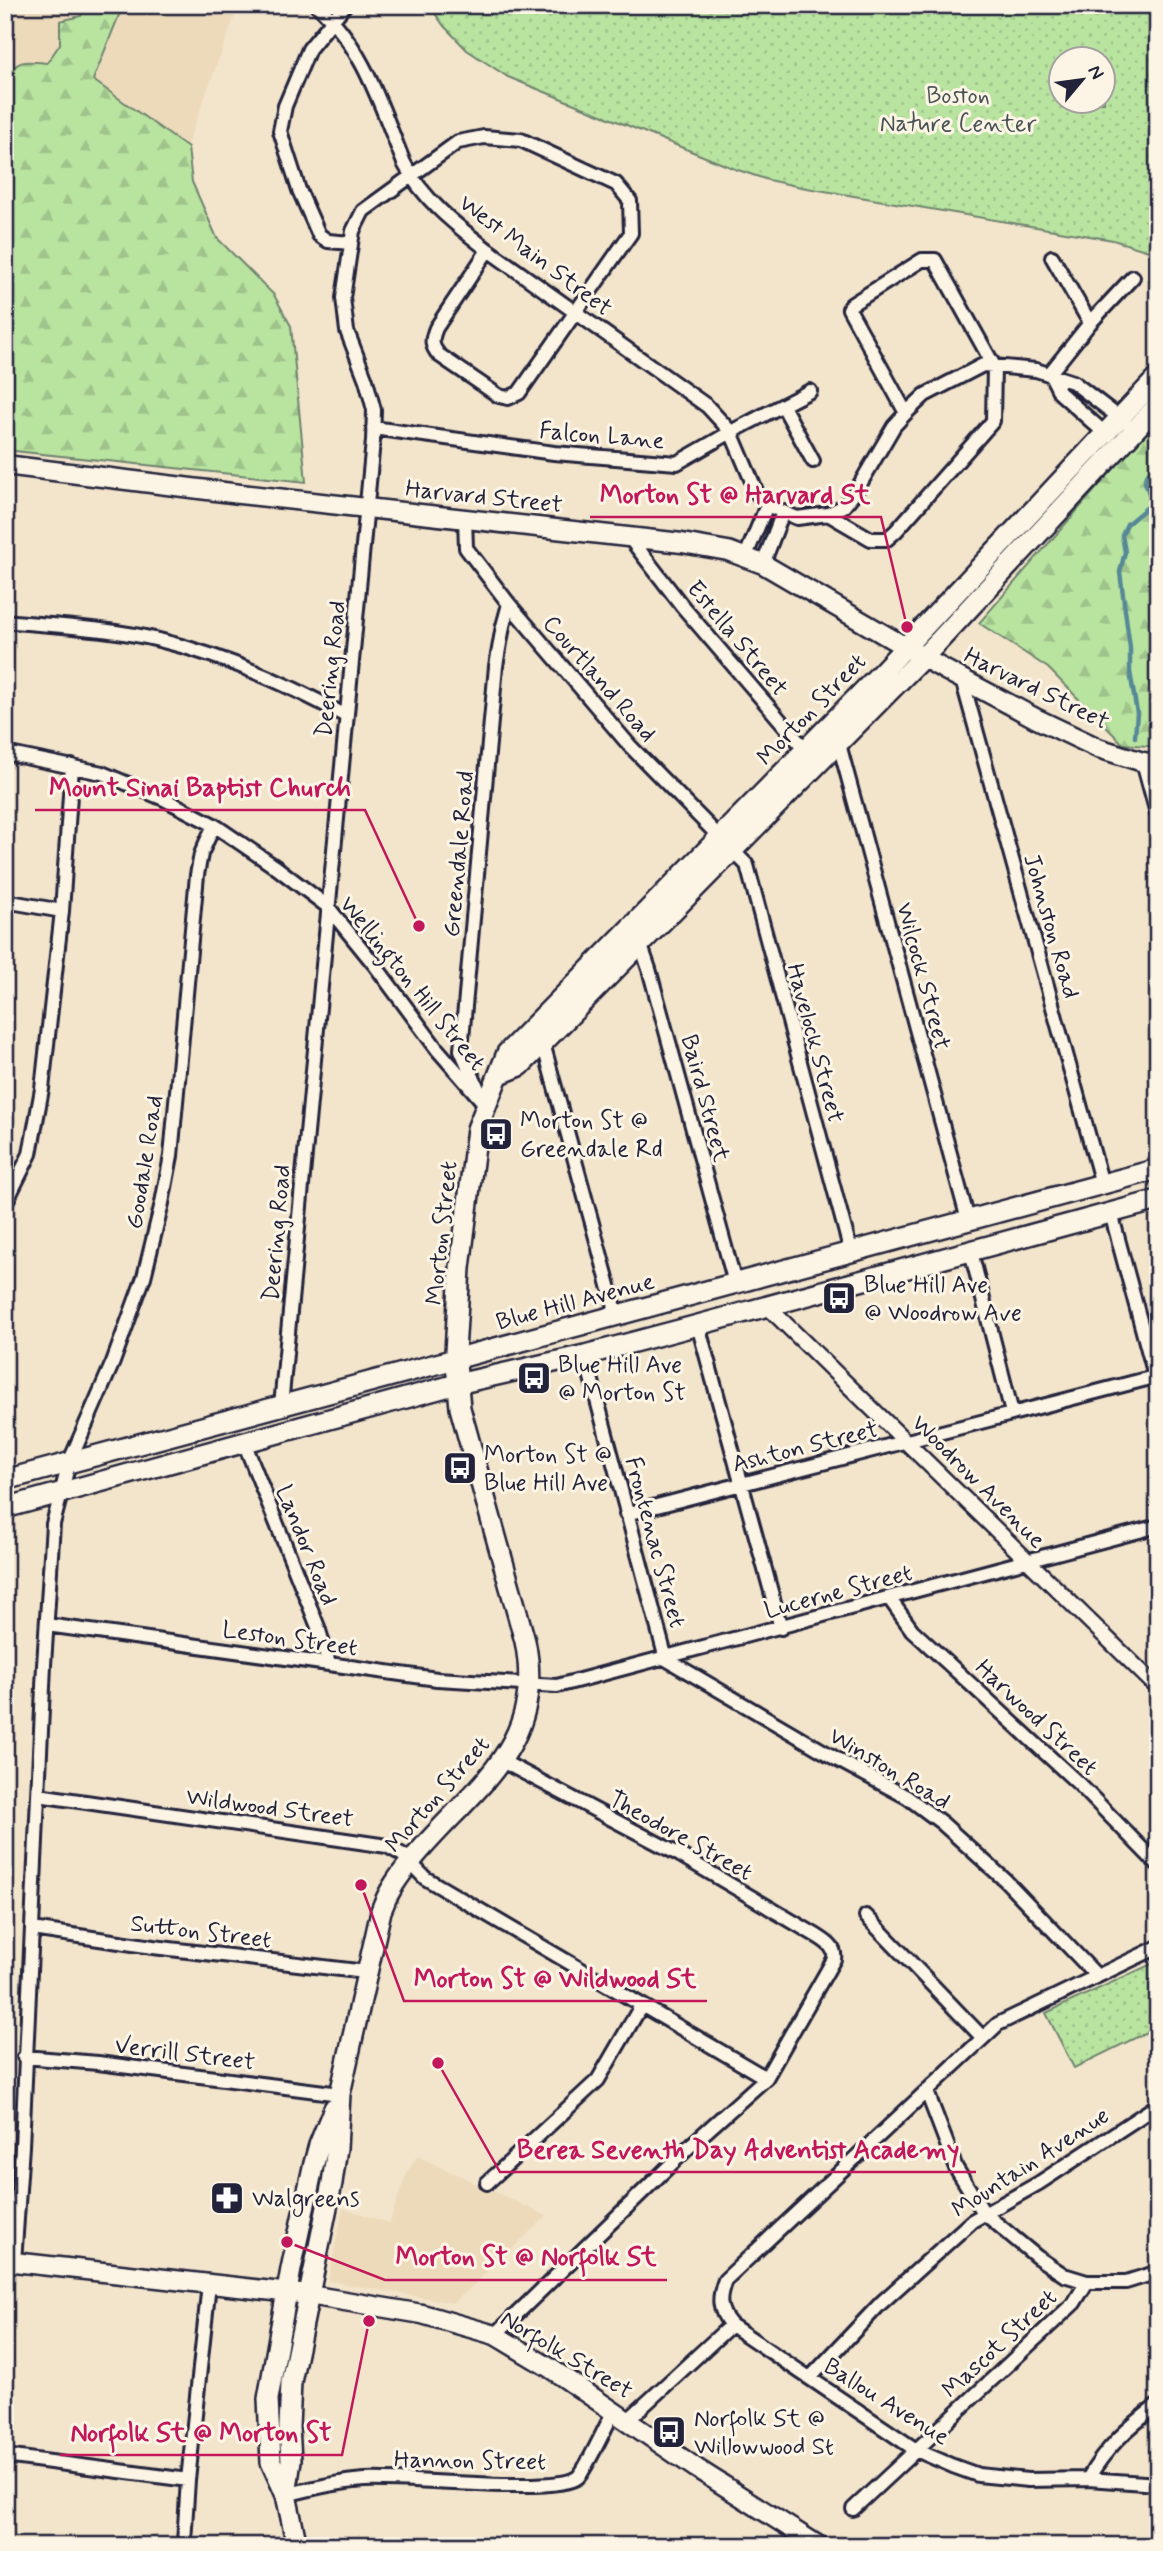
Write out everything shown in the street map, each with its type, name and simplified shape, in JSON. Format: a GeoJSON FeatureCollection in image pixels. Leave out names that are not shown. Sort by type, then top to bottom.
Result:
{"type":"FeatureCollection","features":[{"type":"Feature","properties":{"kind":"main road","name":"Morton Street"},"geometry":{"type":"LineString","coordinates":[[811,757],[839,744],[1120,447],[1127,424],[1158,377]]}},
{"type":"Feature","properties":{"kind":"main road","name":"Morton Street"},"geometry":{"type":"LineString","coordinates":[[286,2495],[290,2460],[290,2390],[335,2162],[340,2094],[384,1902],[394,1882],[410,1862],[502,1761],[519,1730],[528,1684],[525,1641],[461,1414],[455,1359],[461,1257],[477,1129],[485,1104],[500,1074],[520,1066],[536,1037],[811,757],[905,647],[1105,433],[1127,424],[1158,405]]}},
{"type":"Feature","properties":{"kind":"main road","name":"Harvard Street"},"geometry":{"type":"LineString","coordinates":[[5,465],[682,542],[728,551],[763,564],[905,647],[1037,719],[1098,748],[1150,763]]}},
{"type":"Feature","properties":{"kind":"main road","name":"Blue Hill Avenue"},"geometry":{"type":"LineString","coordinates":[[5,1480],[1158,1169]]}},
{"type":"Feature","properties":{"kind":"main road"},"geometry":{"type":"LineString","coordinates":[[1102,1184],[1111,1213]]}},
{"type":"Feature","properties":{"kind":"main road","name":"Blue Hill Avenue"},"geometry":{"type":"LineString","coordinates":[[5,1508],[457,1384],[585,1355],[768,1307],[1158,1200]]}},
{"type":"Feature","properties":{"kind":"main road"},"geometry":{"type":"LineString","coordinates":[[968,1220],[971,1252]]}},
{"type":"Feature","properties":{"kind":"main road"},"geometry":{"type":"LineString","coordinates":[[735,1283],[768,1307]]}},
{"type":"Feature","properties":{"kind":"main road","name":"Morton Street"},"geometry":{"type":"LineString","coordinates":[[297,2546],[286,2495],[271,2462],[268,2408],[286,2294],[319,2144],[340,2094]]}},
{"type":"Feature","properties":{"kind":"main road","name":"Norfolk Street"},"geometry":{"type":"LineString","coordinates":[[10,2262],[309,2295],[422,2314],[495,2335],[813,2542]]}},
{"type":"Feature","properties":{"kind":"street","name":"West Main Street"},"geometry":{"type":"LineString","coordinates":[[317,5],[334,20],[351,42],[370,77],[410,175],[454,224],[707,406],[731,432],[757,493],[767,505]]}},
{"type":"Feature","properties":{"kind":"street"},"geometry":{"type":"LineString","coordinates":[[345,5],[309,49],[285,106],[280,131],[299,190],[319,235],[328,241],[351,243]]}},
{"type":"Feature","properties":{"kind":"street","name":"Deering Road"},"geometry":{"type":"LineString","coordinates":[[281,1406],[373,428],[374,410],[347,331],[343,298],[353,231],[363,211],[410,175],[458,142],[484,137],[521,140],[616,184],[630,201],[631,233],[519,393],[508,398],[499,396],[433,348],[432,338],[436,328],[488,250]]}},
{"type":"Feature","properties":{"kind":"street"},"geometry":{"type":"LineString","coordinates":[[1052,257],[1090,323]]}},
{"type":"Feature","properties":{"kind":"street"},"geometry":{"type":"LineString","coordinates":[[828,514],[871,538],[887,539],[992,421],[994,366],[935,260],[922,260],[852,304],[849,309],[906,413]]}},
{"type":"Feature","properties":{"kind":"street"},"geometry":{"type":"LineString","coordinates":[[1050,373],[1090,323],[1133,277]]}},
{"type":"Feature","properties":{"kind":"street"},"geometry":{"type":"LineString","coordinates":[[745,558],[767,505],[797,518],[828,514],[844,506],[856,491],[894,426],[906,413],[925,396],[983,365],[1050,373],[1073,382],[1127,424]]}},
{"type":"Feature","properties":{"kind":"street"},"geometry":{"type":"LineString","coordinates":[[1050,373],[1060,393],[1120,447]]}},
{"type":"Feature","properties":{"kind":"street","name":"Falcon Lane"},"geometry":{"type":"LineString","coordinates":[[373,428],[555,453],[677,463],[810,391]]}},
{"type":"Feature","properties":{"kind":"street"},"geometry":{"type":"LineString","coordinates":[[783,406],[813,461]]}},
{"type":"Feature","properties":{"kind":"street"},"geometry":{"type":"LineString","coordinates":[[763,564],[783,512]]}},
{"type":"Feature","properties":{"kind":"street","name":"Courtland Road"},"geometry":{"type":"LineString","coordinates":[[465,518],[466,548],[509,604],[630,746],[727,843]]}},
{"type":"Feature","properties":{"kind":"street","name":"Estella Street"},"geometry":{"type":"LineString","coordinates":[[629,537],[683,607],[811,757]]}},
{"type":"Feature","properties":{"kind":"street","name":"Greendale Road"},"geometry":{"type":"LineString","coordinates":[[485,1104],[461,1050],[496,666],[502,626],[509,604]]}},
{"type":"Feature","properties":{"kind":"street"},"geometry":{"type":"LineString","coordinates":[[5,621],[96,630],[159,640],[228,661],[304,692],[346,716]]}},
{"type":"Feature","properties":{"kind":"street","name":"Johnston Road"},"geometry":{"type":"LineString","coordinates":[[962,679],[1102,1184]]}},
{"type":"Feature","properties":{"kind":"street","name":"Wilcock Street"},"geometry":{"type":"LineString","coordinates":[[839,744],[968,1220]]}},
{"type":"Feature","properties":{"kind":"street","name":"Wellington Hill Street"},"geometry":{"type":"LineString","coordinates":[[5,753],[102,773],[164,799],[214,825],[277,867],[327,906],[382,973],[437,1049],[485,1104]]}},
{"type":"Feature","properties":{"kind":"street"},"geometry":{"type":"LineString","coordinates":[[1150,763],[1158,817]]}},
{"type":"Feature","properties":{"kind":"street"},"geometry":{"type":"LineString","coordinates":[[5,1204],[30,1154],[42,1089],[62,911],[72,766]]}},
{"type":"Feature","properties":{"kind":"street","name":"Goodale Road"},"geometry":{"type":"LineString","coordinates":[[10,2262],[22,2147],[24,2057],[53,1524],[69,1463],[103,1387],[144,1277],[162,1203],[171,1156],[197,875],[201,854],[214,825]]}},
{"type":"Feature","properties":{"kind":"street","name":"Havelock Street"},"geometry":{"type":"LineString","coordinates":[[727,843],[747,865],[851,1252]]}},
{"type":"Feature","properties":{"kind":"street"},"geometry":{"type":"LineString","coordinates":[[5,901],[62,911]]}},
{"type":"Feature","properties":{"kind":"street","name":"Baird Street"},"geometry":{"type":"LineString","coordinates":[[635,936],[735,1283]]}},
{"type":"Feature","properties":{"kind":"street"},"geometry":{"type":"LineString","coordinates":[[536,1037],[617,1315]]}},
{"type":"Feature","properties":{"kind":"street"},"geometry":{"type":"LineString","coordinates":[[1111,1213],[1157,1380]]}},
{"type":"Feature","properties":{"kind":"street"},"geometry":{"type":"LineString","coordinates":[[971,1252],[1012,1413]]}},
{"type":"Feature","properties":{"kind":"street","name":"Woodrow Avenue"},"geometry":{"type":"LineString","coordinates":[[768,1307],[1027,1561],[1155,1682]]}},
{"type":"Feature","properties":{"kind":"street"},"geometry":{"type":"LineString","coordinates":[[698,1325],[781,1628]]}},
{"type":"Feature","properties":{"kind":"street","name":"Frontenac Street"},"geometry":{"type":"LineString","coordinates":[[585,1355],[666,1659]]}},
{"type":"Feature","properties":{"kind":"street","name":"Ashton Street"},"geometry":{"type":"LineString","coordinates":[[626,1514],[1012,1413],[1157,1380]]}},
{"type":"Feature","properties":{"kind":"street","name":"Landor Road"},"geometry":{"type":"LineString","coordinates":[[244,1443],[318,1627],[329,1664]]}},
{"type":"Feature","properties":{"kind":"street","name":"Lucerne Street"},"geometry":{"type":"LineString","coordinates":[[528,1684],[557,1686],[666,1659],[1158,1526]]}},
{"type":"Feature","properties":{"kind":"street","name":"Harwood Street"},"geometry":{"type":"LineString","coordinates":[[889,1598],[912,1630],[1080,1785],[1158,1865]]}},
{"type":"Feature","properties":{"kind":"street","name":"Leston Street"},"geometry":{"type":"LineString","coordinates":[[47,1625],[437,1679],[528,1684]]}},
{"type":"Feature","properties":{"kind":"street","name":"Winston Road"},"geometry":{"type":"LineString","coordinates":[[666,1659],[907,1797],[942,1823],[1005,1880],[1096,1975]]}},
{"type":"Feature","properties":{"kind":"street","name":"Theodore Street"},"geometry":{"type":"LineString","coordinates":[[502,1761],[680,1856],[830,1945],[834,1959],[766,2078]]}},
{"type":"Feature","properties":{"kind":"street","name":"Wildwood Street"},"geometry":{"type":"LineString","coordinates":[[38,1795],[380,1843],[403,1855],[425,1878],[766,2078]]}},
{"type":"Feature","properties":{"kind":"street"},"geometry":{"type":"LineString","coordinates":[[866,1916],[983,2038]]}},
{"type":"Feature","properties":{"kind":"street","name":"Sutton Street"},"geometry":{"type":"LineString","coordinates":[[32,1929],[153,1947],[366,1972]]}},
{"type":"Feature","properties":{"kind":"street"},"geometry":{"type":"LineString","coordinates":[[731,2325],[721,2312],[719,2296],[725,2280],[983,2038],[1007,2019],[1158,1947]]}},
{"type":"Feature","properties":{"kind":"street"},"geometry":{"type":"LineString","coordinates":[[487,2183],[598,2080],[641,2006]]}},
{"type":"Feature","properties":{"kind":"street","name":"Verrill Street"},"geometry":{"type":"LineString","coordinates":[[24,2057],[98,2063],[340,2094]]}},
{"type":"Feature","properties":{"kind":"street"},"geometry":{"type":"LineString","coordinates":[[495,2335],[692,2144],[766,2078]]}},
{"type":"Feature","properties":{"kind":"street"},"geometry":{"type":"LineString","coordinates":[[927,2092],[956,2168],[984,2213],[1064,2275],[1087,2282]]}},
{"type":"Feature","properties":{"kind":"street","name":"Mountain Avenue"},"geometry":{"type":"LineString","coordinates":[[810,2378],[881,2303],[972,2221],[1039,2183],[1158,2105]]}},
{"type":"Feature","properties":{"kind":"street","name":"Mascot Street"},"geometry":{"type":"LineString","coordinates":[[853,2509],[1074,2303],[1087,2282],[1126,2282],[1158,2272]]}},
{"type":"Feature","properties":{"kind":"street"},"geometry":{"type":"LineString","coordinates":[[184,2542],[209,2284]]}},
{"type":"Feature","properties":{"kind":"street","name":"Ballou Avenue"},"geometry":{"type":"LineString","coordinates":[[731,2325],[916,2450],[978,2475],[1028,2480],[1088,2479],[1158,2484]]}},
{"type":"Feature","properties":{"kind":"street","name":"Hannon Street"},"geometry":{"type":"LineString","coordinates":[[286,2495],[327,2485],[365,2480],[539,2485],[568,2482],[579,2476],[621,2416],[731,2325]]}},
{"type":"Feature","properties":{"kind":"street"},"geometry":{"type":"LineString","coordinates":[[1088,2479],[1104,2454],[1134,2423],[1158,2405]]}},
{"type":"Feature","properties":{"kind":"street"},"geometry":{"type":"LineString","coordinates":[[5,2456],[188,2480]]}},
{"type":"Feature","properties":{"kind":"shaded area"},"geometry":{"type":"Polygon","coordinates":[[[5,5],[239,5],[117,335],[5,297],[5,5]]]}},
{"type":"Feature","properties":{"kind":"shaded area"},"geometry":{"type":"Polygon","coordinates":[[[417,2156],[547,2216],[454,2303],[328,2281],[343,2208],[389,2223],[407,2172],[417,2156]]]}},
{"type":"Feature","properties":{"kind":"green space"},"geometry":{"type":"Polygon","coordinates":[[[85,5],[123,5],[93,80],[188,148],[192,182],[217,238],[274,295],[291,326],[306,482],[5,450],[5,77],[23,62],[47,63],[60,44],[60,21],[81,16],[85,5]]]}},
{"type":"Feature","properties":{"kind":"green space","name":"Boston Nature Center"},"geometry":{"type":"Polygon","coordinates":[[[429,5],[1158,5],[1158,254],[1113,240],[768,180],[508,77],[467,50],[429,5]]]}},
{"type":"Feature","properties":{"kind":"green space"},"geometry":{"type":"Polygon","coordinates":[[[1158,418],[1158,747],[1123,744],[1048,668],[979,623],[1158,418]]]}},
{"type":"Feature","properties":{"kind":"green space"},"geometry":{"type":"Polygon","coordinates":[[[1158,1961],[1158,2027],[1074,2068],[1046,2013],[1158,1961]]]}},
{"type":"Feature","properties":{"kind":"waterway"},"geometry":{"type":"LineString","coordinates":[[1135,737],[1137,713],[1120,572],[1125,552],[1122,535],[1127,524],[1150,505],[1146,476],[1158,461]]}},
{"type":"Feature","properties":{"kind":"place","name":"Morton St @ Harvard St"},"geometry":{"type":"Point","coordinates":[907,627]}},
{"type":"Feature","properties":{"kind":"place","name":"Mount Sinai Baptist Church"},"geometry":{"type":"Point","coordinates":[419,926]}},
{"type":"Feature","properties":{"kind":"place","name":"Morton St @ Greendale Rd"},"geometry":{"type":"Point","coordinates":[496,1134]}},
{"type":"Feature","properties":{"kind":"place","name":"Blue Hill Ave @ Woodrow Ave"},"geometry":{"type":"Point","coordinates":[839,1298]}},
{"type":"Feature","properties":{"kind":"place","name":"Blue Hill Ave @ Morton St"},"geometry":{"type":"Point","coordinates":[534,1378]}},
{"type":"Feature","properties":{"kind":"place","name":"Morton St @ Blue Hill Ave"},"geometry":{"type":"Point","coordinates":[460,1468]}},
{"type":"Feature","properties":{"kind":"place","name":"Morton St @ Wildwood St"},"geometry":{"type":"Point","coordinates":[361,1885]}},
{"type":"Feature","properties":{"kind":"place","name":"Berea Seventh Day Adventist Academy"},"geometry":{"type":"Point","coordinates":[438,2063]}},
{"type":"Feature","properties":{"kind":"place","name":"Walgreens"},"geometry":{"type":"Point","coordinates":[227,2198]}},
{"type":"Feature","properties":{"kind":"place","name":"Morton St @ Norfolk St"},"geometry":{"type":"Point","coordinates":[287,2242]}},
{"type":"Feature","properties":{"kind":"place","name":"Norfolk St @ Morton St"},"geometry":{"type":"Point","coordinates":[369,2321]}},
{"type":"Feature","properties":{"kind":"place","name":"Norfolk St @ Willowwood St"},"geometry":{"type":"Point","coordinates":[669,2432]}}]}
